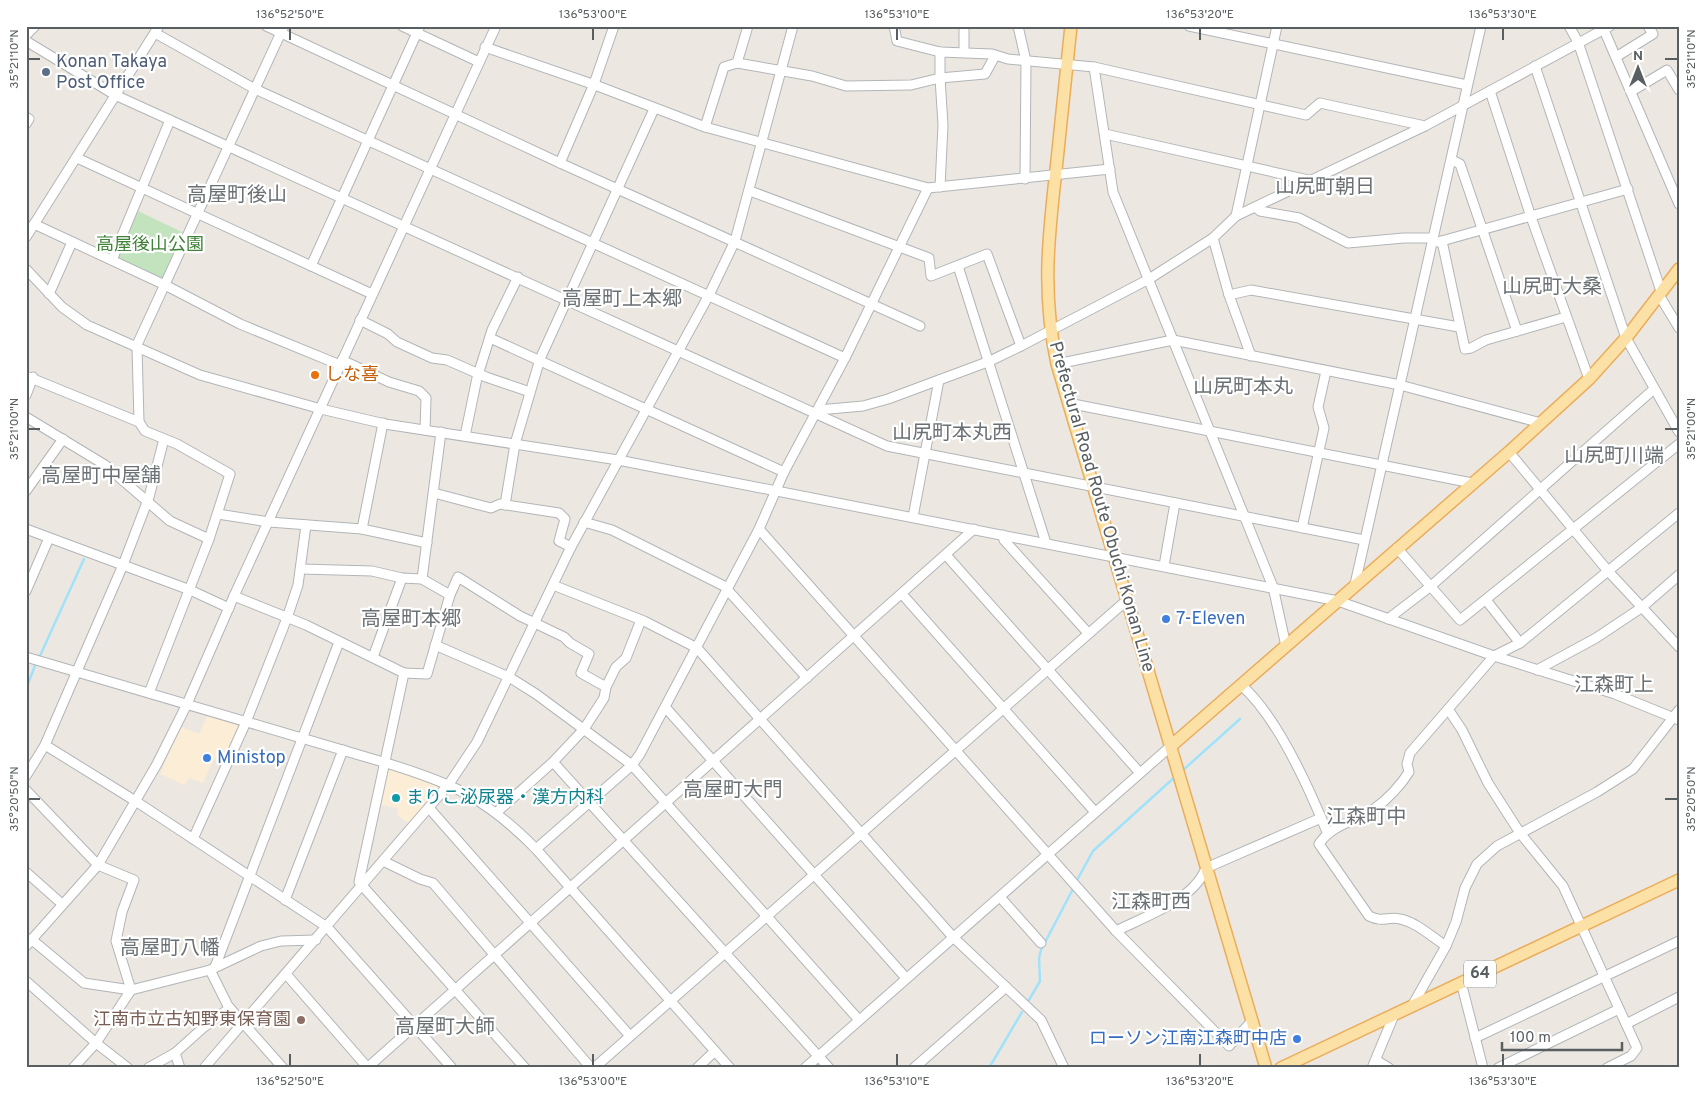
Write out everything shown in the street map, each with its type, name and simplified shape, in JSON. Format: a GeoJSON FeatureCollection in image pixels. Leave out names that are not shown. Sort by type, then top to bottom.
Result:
{"type":"FeatureCollection","features":[{"type":"Feature","properties":{"kind":"main road","name":"Prefectural Road Route Obuchi Konan Line"},"geometry":{"type":"LineString","coordinates":[[1071,26],[1048,238],[1046,273],[1050,331],[1057,364],[1113,557],[1266,1068]]}},
{"type":"Feature","properties":{"kind":"main road"},"geometry":{"type":"LineString","coordinates":[[1171,746],[1509,452],[1589,379],[1626,338],[1679,270]]}},
{"type":"Feature","properties":{"kind":"main road","name":"64"},"geometry":{"type":"LineString","coordinates":[[1282,1068],[1679,880]]}},
{"type":"Feature","properties":{"kind":"street"},"geometry":{"type":"LineString","coordinates":[[26,35],[35,26]]}},
{"type":"Feature","properties":{"kind":"street"},"geometry":{"type":"LineString","coordinates":[[266,26],[282,30],[392,85],[618,190],[735,241],[920,326]]}},
{"type":"Feature","properties":{"kind":"street"},"geometry":{"type":"LineString","coordinates":[[402,26],[418,30],[479,62]]}},
{"type":"Feature","properties":{"kind":"street"},"geometry":{"type":"LineString","coordinates":[[316,940],[281,941],[261,946],[212,968],[131,990],[84,983],[29,942],[98,865],[137,802],[187,704],[234,596],[496,26]]}},
{"type":"Feature","properties":{"kind":"street"},"geometry":{"type":"LineString","coordinates":[[560,163],[594,84],[614,26]]}},
{"type":"Feature","properties":{"kind":"street"},"geometry":{"type":"LineString","coordinates":[[737,63],[748,26]]}},
{"type":"Feature","properties":{"kind":"street"},"geometry":{"type":"LineString","coordinates":[[210,1066],[243,1022],[430,808],[449,784],[477,742],[584,522],[648,409],[676,351],[709,295],[735,241],[793,26]]}},
{"type":"Feature","properties":{"kind":"street"},"geometry":{"type":"LineString","coordinates":[[894,26],[897,41],[940,52],[964,52],[1026,61],[1094,67],[1261,104],[1306,116],[1320,102],[1425,126]]}},
{"type":"Feature","properties":{"kind":"street"},"geometry":{"type":"LineString","coordinates":[[964,26],[964,52]]}},
{"type":"Feature","properties":{"kind":"street"},"geometry":{"type":"LineString","coordinates":[[1018,26],[1026,61],[1025,179]]}},
{"type":"Feature","properties":{"kind":"street"},"geometry":{"type":"LineString","coordinates":[[1189,26],[1467,85]]}},
{"type":"Feature","properties":{"kind":"street"},"geometry":{"type":"LineString","coordinates":[[1236,216],[1278,26]]}},
{"type":"Feature","properties":{"kind":"street"},"geometry":{"type":"LineString","coordinates":[[1355,584],[1415,320],[1436,241],[1467,85],[1481,26]]}},
{"type":"Feature","properties":{"kind":"street"},"geometry":{"type":"LineString","coordinates":[[1569,26],[1578,42],[1628,189],[1660,293],[1679,328]]}},
{"type":"Feature","properties":{"kind":"street"},"geometry":{"type":"LineString","coordinates":[[1616,57],[1653,34],[1648,26]]}},
{"type":"Feature","properties":{"kind":"street"},"geometry":{"type":"LineString","coordinates":[[817,412],[864,406],[990,361],[1021,346],[1148,279],[1213,238],[1236,216],[1313,181],[1425,126],[1536,66],[1578,42],[1592,31],[1607,28],[1616,57],[1678,199]]}},
{"type":"Feature","properties":{"kind":"street"},"geometry":{"type":"LineString","coordinates":[[26,237],[157,30],[255,89],[845,358]]}},
{"type":"Feature","properties":{"kind":"street"},"geometry":{"type":"LineString","coordinates":[[139,422],[140,367],[137,347],[282,30]]}},
{"type":"Feature","properties":{"kind":"street"},"geometry":{"type":"LineString","coordinates":[[311,266],[418,30]]}},
{"type":"Feature","properties":{"kind":"street"},"geometry":{"type":"LineString","coordinates":[[26,42],[115,95],[567,299],[676,351],[817,412],[887,446],[1364,540]]}},
{"type":"Feature","properties":{"kind":"street"},"geometry":{"type":"LineString","coordinates":[[486,48],[594,84],[654,109],[705,126],[928,188],[1110,169]]}},
{"type":"Feature","properties":{"kind":"street"},"geometry":{"type":"LineString","coordinates":[[940,52],[943,126],[940,187]]}},
{"type":"Feature","properties":{"kind":"street"},"geometry":{"type":"LineString","coordinates":[[705,126],[724,67],[737,63],[812,76],[846,86],[911,85],[940,78],[985,74],[995,56]]}},
{"type":"Feature","properties":{"kind":"street"},"geometry":{"type":"LineString","coordinates":[[1536,66],[1626,338],[1679,432]]}},
{"type":"Feature","properties":{"kind":"street"},"geometry":{"type":"LineString","coordinates":[[1094,67],[1113,192],[1273,587],[1286,646]]}},
{"type":"Feature","properties":{"kind":"street"},"geometry":{"type":"LineString","coordinates":[[1632,91],[1667,70],[1679,90]]}},
{"type":"Feature","properties":{"kind":"street"},"geometry":{"type":"LineString","coordinates":[[1490,92],[1531,217],[1589,379]]}},
{"type":"Feature","properties":{"kind":"street"},"geometry":{"type":"LineString","coordinates":[[506,505],[514,444],[540,360],[654,109]]}},
{"type":"Feature","properties":{"kind":"street"},"geometry":{"type":"LineString","coordinates":[[26,117],[29,119],[26,124]]}},
{"type":"Feature","properties":{"kind":"street"},"geometry":{"type":"LineString","coordinates":[[112,260],[170,120]]}},
{"type":"Feature","properties":{"kind":"street"},"geometry":{"type":"LineString","coordinates":[[1105,134],[1313,181]]}},
{"type":"Feature","properties":{"kind":"street"},"geometry":{"type":"LineString","coordinates":[[77,158],[372,294]]}},
{"type":"Feature","properties":{"kind":"street"},"geometry":{"type":"LineString","coordinates":[[1452,160],[1460,164],[1517,331]]}},
{"type":"Feature","properties":{"kind":"street"},"geometry":{"type":"LineString","coordinates":[[536,849],[632,765],[666,708],[759,529],[784,472],[845,358],[928,188]]}},
{"type":"Feature","properties":{"kind":"street"},"geometry":{"type":"LineString","coordinates":[[1255,207],[1260,211],[1299,218],[1348,243],[1404,238],[1436,241],[1531,217],[1628,189]]}},
{"type":"Feature","properties":{"kind":"street"},"geometry":{"type":"LineString","coordinates":[[750,191],[929,258],[932,276],[987,254],[1021,346]]}},
{"type":"Feature","properties":{"kind":"street"},"geometry":{"type":"LineString","coordinates":[[34,224],[165,285],[240,324],[390,382],[419,390],[424,395],[425,430]]}},
{"type":"Feature","properties":{"kind":"street"},"geometry":{"type":"LineString","coordinates":[[1213,238],[1229,295],[1252,356]]}},
{"type":"Feature","properties":{"kind":"street"},"geometry":{"type":"LineString","coordinates":[[1436,241],[1464,348],[1566,317]]}},
{"type":"Feature","properties":{"kind":"street"},"geometry":{"type":"LineString","coordinates":[[49,294],[72,242]]}},
{"type":"Feature","properties":{"kind":"street"},"geometry":{"type":"LineString","coordinates":[[958,266],[990,361],[1046,543]]}},
{"type":"Feature","properties":{"kind":"street"},"geometry":{"type":"LineString","coordinates":[[26,269],[62,308],[87,326],[200,374],[321,409],[383,423],[618,460],[1338,601],[1494,656],[1615,694],[1677,716],[1632,769],[1590,796],[1497,846],[1477,864],[1465,888],[1456,922],[1446,946],[1412,1006]]}},
{"type":"Feature","properties":{"kind":"street"},"geometry":{"type":"LineString","coordinates":[[465,436],[479,374],[490,338],[518,277]]}},
{"type":"Feature","properties":{"kind":"street"},"geometry":{"type":"LineString","coordinates":[[1229,295],[1252,290],[1459,327]]}},
{"type":"Feature","properties":{"kind":"street"},"geometry":{"type":"LineString","coordinates":[[360,320],[388,334],[397,342],[432,358],[447,360],[479,374],[530,392]]}},
{"type":"Feature","properties":{"kind":"street"},"geometry":{"type":"LineString","coordinates":[[490,338],[784,472]]}},
{"type":"Feature","properties":{"kind":"street"},"geometry":{"type":"LineString","coordinates":[[1057,364],[1173,340],[1400,385],[1542,423]]}},
{"type":"Feature","properties":{"kind":"street"},"geometry":{"type":"LineString","coordinates":[[1302,528],[1324,428],[1318,407],[1326,370]]}},
{"type":"Feature","properties":{"kind":"street"},"geometry":{"type":"LineString","coordinates":[[26,395],[30,376],[139,422],[145,431],[177,444],[230,474],[209,539],[149,693]]}},
{"type":"Feature","properties":{"kind":"street"},"geometry":{"type":"LineString","coordinates":[[913,517],[939,380]]}},
{"type":"Feature","properties":{"kind":"street"},"geometry":{"type":"LineString","coordinates":[[1388,619],[1431,586],[1654,389]]}},
{"type":"Feature","properties":{"kind":"street"},"geometry":{"type":"LineString","coordinates":[[1068,403],[1210,429],[1472,483]]}},
{"type":"Feature","properties":{"kind":"street"},"geometry":{"type":"LineString","coordinates":[[26,417],[105,465],[170,521],[209,539]]}},
{"type":"Feature","properties":{"kind":"street"},"geometry":{"type":"LineString","coordinates":[[362,530],[383,423]]}},
{"type":"Feature","properties":{"kind":"street"},"geometry":{"type":"LineString","coordinates":[[422,578],[442,432]]}},
{"type":"Feature","properties":{"kind":"street"},"geometry":{"type":"LineString","coordinates":[[26,491],[63,439]]}},
{"type":"Feature","properties":{"kind":"street"},"geometry":{"type":"LineString","coordinates":[[26,776],[45,745],[123,565],[147,503],[164,439]]}},
{"type":"Feature","properties":{"kind":"street"},"geometry":{"type":"LineString","coordinates":[[1397,548],[1460,620],[1679,444]]}},
{"type":"Feature","properties":{"kind":"street"},"geometry":{"type":"LineString","coordinates":[[1509,452],[1608,571],[1679,647]]}},
{"type":"Feature","properties":{"kind":"street"},"geometry":{"type":"LineString","coordinates":[[434,493],[491,508],[497,504],[559,513],[565,519],[559,540],[571,548]]}},
{"type":"Feature","properties":{"kind":"street"},"geometry":{"type":"LineString","coordinates":[[1164,566],[1175,503]]}},
{"type":"Feature","properties":{"kind":"street"},"geometry":{"type":"LineString","coordinates":[[1446,946],[1413,924],[1399,918],[1378,920],[1369,916],[1318,844],[1327,832],[1374,809],[1404,780],[1409,772],[1407,764],[1410,753],[1494,656],[1520,643],[1679,512]]}},
{"type":"Feature","properties":{"kind":"street"},"geometry":{"type":"LineString","coordinates":[[218,514],[269,522],[362,530],[428,543]]}},
{"type":"Feature","properties":{"kind":"street"},"geometry":{"type":"LineString","coordinates":[[584,522],[612,530],[728,590],[807,678]]}},
{"type":"Feature","properties":{"kind":"street"},"geometry":{"type":"LineString","coordinates":[[193,839],[246,722],[287,618],[301,569],[306,525]]}},
{"type":"Feature","properties":{"kind":"street"},"geometry":{"type":"LineString","coordinates":[[26,529],[190,590],[229,608]]}},
{"type":"Feature","properties":{"kind":"street"},"geometry":{"type":"LineString","coordinates":[[759,529],[1116,931],[1229,1046],[1251,1022]]}},
{"type":"Feature","properties":{"kind":"street"},"geometry":{"type":"LineString","coordinates":[[286,974],[368,1068],[494,954],[531,924],[855,637],[974,529]]}},
{"type":"Feature","properties":{"kind":"street"},"geometry":{"type":"LineString","coordinates":[[1003,535],[1004,540],[1088,633]]}},
{"type":"Feature","properties":{"kind":"street"},"geometry":{"type":"LineString","coordinates":[[26,591],[49,538]]}},
{"type":"Feature","properties":{"kind":"street"},"geometry":{"type":"LineString","coordinates":[[946,555],[1140,773]]}},
{"type":"Feature","properties":{"kind":"street"},"geometry":{"type":"LineString","coordinates":[[301,569],[372,571],[402,578],[422,578],[450,595]]}},
{"type":"Feature","properties":{"kind":"street"},"geometry":{"type":"LineString","coordinates":[[1537,670],[1596,638],[1641,608],[1679,576]]}},
{"type":"Feature","properties":{"kind":"street"},"geometry":{"type":"LineString","coordinates":[[234,596],[287,618],[404,673],[426,674],[450,595],[458,577],[534,624],[564,637],[570,644],[589,654],[581,673],[606,687]]}},
{"type":"Feature","properties":{"kind":"street"},"geometry":{"type":"LineString","coordinates":[[373,657],[402,578]]}},
{"type":"Feature","properties":{"kind":"street"},"geometry":{"type":"LineString","coordinates":[[553,585],[641,620],[697,648],[953,937],[1041,1020],[1064,1068]]}},
{"type":"Feature","properties":{"kind":"street"},"geometry":{"type":"LineString","coordinates":[[902,594],[1095,812]]}},
{"type":"Feature","properties":{"kind":"street"},"geometry":{"type":"LineString","coordinates":[[383,862],[420,880],[433,883],[593,1068],[1127,600]]}},
{"type":"Feature","properties":{"kind":"street"},"geometry":{"type":"LineString","coordinates":[[1486,600],[1520,643]]}},
{"type":"Feature","properties":{"kind":"street"},"geometry":{"type":"LineString","coordinates":[[497,812],[553,762],[584,729],[604,698],[606,687],[618,663],[626,658],[641,620]]}},
{"type":"Feature","properties":{"kind":"street"},"geometry":{"type":"LineString","coordinates":[[283,1068],[230,1008],[212,968],[304,738],[339,642]]}},
{"type":"Feature","properties":{"kind":"street"},"geometry":{"type":"LineString","coordinates":[[435,644],[509,677],[536,694],[632,765],[859,1020]]}},
{"type":"Feature","properties":{"kind":"street"},"geometry":{"type":"LineString","coordinates":[[26,657],[383,762],[449,784],[472,795],[497,812],[536,849],[730,1068]]}},
{"type":"Feature","properties":{"kind":"street"},"geometry":{"type":"LineString","coordinates":[[404,673],[359,877],[363,885],[525,1068]]}},
{"type":"Feature","properties":{"kind":"street"},"geometry":{"type":"LineString","coordinates":[[1241,685],[1253,696],[1289,752],[1327,832]]}},
{"type":"Feature","properties":{"kind":"street"},"geometry":{"type":"LineString","coordinates":[[666,708],[906,978]]}},
{"type":"Feature","properties":{"kind":"street"},"geometry":{"type":"LineString","coordinates":[[1448,709],[1462,730],[1488,783],[1520,833],[1562,886],[1637,1048],[1635,1052],[1607,1068]]}},
{"type":"Feature","properties":{"kind":"street"},"geometry":{"type":"LineString","coordinates":[[45,745],[137,802],[327,927],[452,1068]]}},
{"type":"Feature","properties":{"kind":"street"},"geometry":{"type":"LineString","coordinates":[[805,1068],[1171,746]]}},
{"type":"Feature","properties":{"kind":"street"},"geometry":{"type":"LineString","coordinates":[[286,900],[343,750]]}},
{"type":"Feature","properties":{"kind":"street"},"geometry":{"type":"LineString","coordinates":[[553,762],[622,842],[724,953],[730,956],[829,1068]]}},
{"type":"Feature","properties":{"kind":"street"},"geometry":{"type":"LineString","coordinates":[[26,790],[98,865],[134,880],[122,912],[116,941],[131,990]]}},
{"type":"Feature","properties":{"kind":"street"},"geometry":{"type":"LineString","coordinates":[[430,808],[630,1036]]}},
{"type":"Feature","properties":{"kind":"street"},"geometry":{"type":"LineString","coordinates":[[1116,931],[1173,902],[1201,881],[1206,868],[1321,818]]}},
{"type":"Feature","properties":{"kind":"street"},"geometry":{"type":"LineString","coordinates":[[26,872],[62,904]]}},
{"type":"Feature","properties":{"kind":"street"},"geometry":{"type":"LineString","coordinates":[[1000,896],[1040,943]]}},
{"type":"Feature","properties":{"kind":"street"},"geometry":{"type":"LineString","coordinates":[[1475,1038],[1679,941]]}},
{"type":"Feature","properties":{"kind":"street"},"geometry":{"type":"LineString","coordinates":[[26,980],[96,1043],[128,1068]]}},
{"type":"Feature","properties":{"kind":"street"},"geometry":{"type":"LineString","coordinates":[[1461,982],[1483,1068]]}},
{"type":"Feature","properties":{"kind":"street"},"geometry":{"type":"LineString","coordinates":[[914,1068],[1006,987]]}},
{"type":"Feature","properties":{"kind":"street"},"geometry":{"type":"LineString","coordinates":[[73,1068],[96,1043],[131,990]]}},
{"type":"Feature","properties":{"kind":"street"},"geometry":{"type":"LineString","coordinates":[[1626,1024],[1679,997]]}},
{"type":"Feature","properties":{"kind":"street"},"geometry":{"type":"LineString","coordinates":[[148,1068],[175,1054],[204,1027],[230,1008]]}},
{"type":"Feature","properties":{"kind":"street"},"geometry":{"type":"LineString","coordinates":[[1498,1068],[1619,1009]]}},
{"type":"Feature","properties":{"kind":"street"},"geometry":{"type":"LineString","coordinates":[[1389,1068],[1374,1064],[1394,1015]]}},
{"type":"Feature","properties":{"kind":"street"},"geometry":{"type":"LineString","coordinates":[[697,1068],[715,1051]]}},
{"type":"Feature","properties":{"kind":"street"},"geometry":{"type":"LineString","coordinates":[[175,1054],[180,1068]]}},
{"type":"Feature","properties":{"kind":"shaded area"},"geometry":{"type":"Polygon","coordinates":[[[208,714],[243,723],[225,762],[214,759],[203,783],[189,778],[185,785],[160,774],[181,727],[199,734],[208,714]]]}},
{"type":"Feature","properties":{"kind":"shaded area"},"geometry":{"type":"Polygon","coordinates":[[[384,763],[447,785],[411,825],[397,815],[398,808],[375,804],[384,763]]]}},
{"type":"Feature","properties":{"kind":"green space","name":"高屋後山公園"},"geometry":{"type":"Polygon","coordinates":[[[138,211],[182,232],[162,279],[118,258],[138,211]]]}},
{"type":"Feature","properties":{"kind":"waterway"},"geometry":{"type":"LineString","coordinates":[[39,658],[84,559]]}},
{"type":"Feature","properties":{"kind":"waterway"},"geometry":{"type":"LineString","coordinates":[[26,689],[36,663]]}},
{"type":"Feature","properties":{"kind":"waterway"},"geometry":{"type":"LineString","coordinates":[[1182,771],[1240,719]]}},
{"type":"Feature","properties":{"kind":"waterway"},"geometry":{"type":"LineString","coordinates":[[1076,882],[1093,851],[1176,776]]}},
{"type":"Feature","properties":{"kind":"waterway"},"geometry":{"type":"LineString","coordinates":[[1029,1000],[1040,981],[1039,958],[1041,950],[1074,887]]}},
{"type":"Feature","properties":{"kind":"waterway"},"geometry":{"type":"LineString","coordinates":[[989,1068],[1022,1012]]}},
{"type":"Feature","properties":{"kind":"place","name":"Konan Takaya Post Office"},"geometry":{"type":"Point","coordinates":[46,72]}},
{"type":"Feature","properties":{"kind":"place","name":"しな喜"},"geometry":{"type":"Point","coordinates":[315,375]}},
{"type":"Feature","properties":{"kind":"place","name":"7-Eleven"},"geometry":{"type":"Point","coordinates":[1166,619]}},
{"type":"Feature","properties":{"kind":"place","name":"Ministop"},"geometry":{"type":"Point","coordinates":[207,758]}},
{"type":"Feature","properties":{"kind":"place","name":"まりこ泌尿器・漢方内科"},"geometry":{"type":"Point","coordinates":[396,798]}},
{"type":"Feature","properties":{"kind":"place","name":"江南市立古知野東保育園"},"geometry":{"type":"Point","coordinates":[301,1020]}},
{"type":"Feature","properties":{"kind":"place","name":"ローソン江南江森町中店"},"geometry":{"type":"Point","coordinates":[1297,1039]}},
{"type":"Feature","properties":{"kind":"district","name":"山尻町朝日"},"geometry":{"type":"Point","coordinates":[1325,188]}},
{"type":"Feature","properties":{"kind":"district","name":"高屋町後山"},"geometry":{"type":"Point","coordinates":[237,196]}},
{"type":"Feature","properties":{"kind":"district","name":"山尻町大桑"},"geometry":{"type":"Point","coordinates":[1552,288]}},
{"type":"Feature","properties":{"kind":"district","name":"高屋町上本郷"},"geometry":{"type":"Point","coordinates":[622,300]}},
{"type":"Feature","properties":{"kind":"district","name":"山尻町本丸"},"geometry":{"type":"Point","coordinates":[1243,388]}},
{"type":"Feature","properties":{"kind":"district","name":"山尻町本丸西"},"geometry":{"type":"Point","coordinates":[952,434]}},
{"type":"Feature","properties":{"kind":"district","name":"山尻町川端"},"geometry":{"type":"Point","coordinates":[1614,457]}},
{"type":"Feature","properties":{"kind":"district","name":"高屋町中屋舗"},"geometry":{"type":"Point","coordinates":[101,477]}},
{"type":"Feature","properties":{"kind":"district","name":"高屋町本郷"},"geometry":{"type":"Point","coordinates":[411,620]}},
{"type":"Feature","properties":{"kind":"district","name":"江森町上"},"geometry":{"type":"Point","coordinates":[1614,686]}},
{"type":"Feature","properties":{"kind":"district","name":"高屋町大門"},"geometry":{"type":"Point","coordinates":[733,791]}},
{"type":"Feature","properties":{"kind":"district","name":"江森町中"},"geometry":{"type":"Point","coordinates":[1366,818]}},
{"type":"Feature","properties":{"kind":"district","name":"江森町西"},"geometry":{"type":"Point","coordinates":[1151,903]}},
{"type":"Feature","properties":{"kind":"district","name":"高屋町八幡"},"geometry":{"type":"Point","coordinates":[170,949]}},
{"type":"Feature","properties":{"kind":"district","name":"高屋町大師"},"geometry":{"type":"Point","coordinates":[445,1028]}}]}
